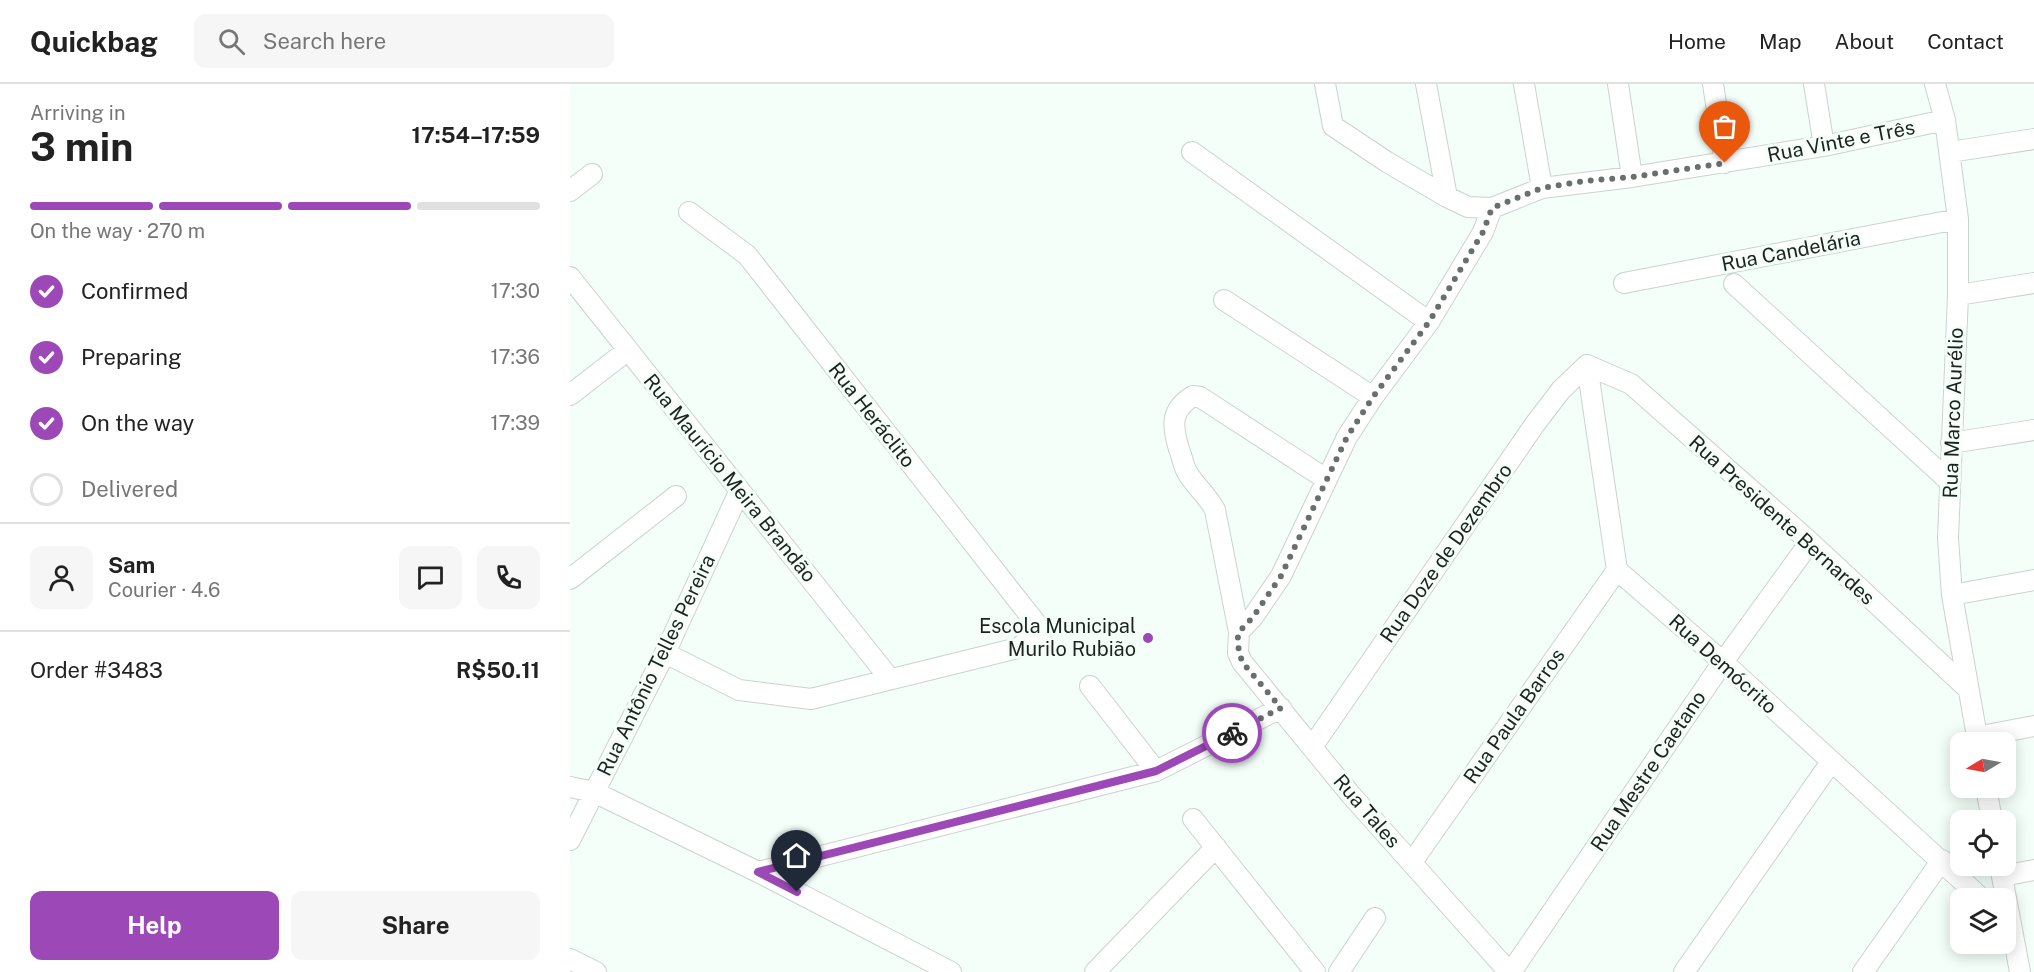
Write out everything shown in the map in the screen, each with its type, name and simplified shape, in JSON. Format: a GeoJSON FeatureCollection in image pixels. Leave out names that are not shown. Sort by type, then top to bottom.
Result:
{"type":"FeatureCollection","features":[{"type":"Feature","properties":{"kind":"street"},"geometry":{"type":"LineString","coordinates":[[1238,637],[1281,576],[1347,437],[1373,397],[1429,322],[1483,232],[1492,208],[1468,207],[1447,197],[1387,162],[1333,126],[1325,84]]}},
{"type":"Feature","properties":{"kind":"street"},"geometry":{"type":"LineString","coordinates":[[1426,84],[1447,197]]}},
{"type":"Feature","properties":{"kind":"street"},"geometry":{"type":"LineString","coordinates":[[1524,84],[1542,188]]}},
{"type":"Feature","properties":{"kind":"street"},"geometry":{"type":"LineString","coordinates":[[1618,84],[1632,177]]}},
{"type":"Feature","properties":{"kind":"street"},"geometry":{"type":"LineString","coordinates":[[1713,84],[1725,163]]}},
{"type":"Feature","properties":{"kind":"street"},"geometry":{"type":"LineString","coordinates":[[1814,84],[1824,146]]}},
{"type":"Feature","properties":{"kind":"street","name":"Rua Marco Aurélio"},"geometry":{"type":"LineString","coordinates":[[1935,84],[1945,120],[1958,219],[1958,295],[1948,538],[1952,595],[1976,732]]}},
{"type":"Feature","properties":{"kind":"street","name":"Rua Vinte e Três"},"geometry":{"type":"LineString","coordinates":[[1492,208],[1542,188],[1725,163],[1824,146],[1945,120]]}},
{"type":"Feature","properties":{"kind":"street"},"geometry":{"type":"LineString","coordinates":[[1950,152],[2034,139]]}},
{"type":"Feature","properties":{"kind":"street"},"geometry":{"type":"LineString","coordinates":[[1192,152],[1429,322]]}},
{"type":"Feature","properties":{"kind":"street"},"geometry":{"type":"LineString","coordinates":[[570,190],[592,174]]}},
{"type":"Feature","properties":{"kind":"street","name":"Rua Heráclito"},"geometry":{"type":"LineString","coordinates":[[689,212],[747,255],[1042,631],[1018,648],[890,679]]}},
{"type":"Feature","properties":{"kind":"street","name":"Rua Candelária"},"geometry":{"type":"LineString","coordinates":[[1624,283],[1958,219]]}},
{"type":"Feature","properties":{"kind":"street","name":"Rua Maurício Meira Brandão"},"geometry":{"type":"LineString","coordinates":[[570,277],[890,679]]}},
{"type":"Feature","properties":{"kind":"street"},"geometry":{"type":"LineString","coordinates":[[1734,284],[1950,482]]}},
{"type":"Feature","properties":{"kind":"street"},"geometry":{"type":"LineString","coordinates":[[1958,295],[2034,284]]}},
{"type":"Feature","properties":{"kind":"street"},"geometry":{"type":"LineString","coordinates":[[1224,300],[1373,397]]}},
{"type":"Feature","properties":{"kind":"street"},"geometry":{"type":"LineString","coordinates":[[570,395],[628,350]]}},
{"type":"Feature","properties":{"kind":"street"},"geometry":{"type":"LineString","coordinates":[[1587,364],[1617,570]]}},
{"type":"Feature","properties":{"kind":"street","name":"Rua Presidente Bernardes"},"geometry":{"type":"LineString","coordinates":[[1587,364],[1631,384],[1810,543],[1968,689]]}},
{"type":"Feature","properties":{"kind":"street","name":"Rua Doze de Dezembro"},"geometry":{"type":"LineString","coordinates":[[1312,747],[1535,424],[1561,390],[1587,364]]}},
{"type":"Feature","properties":{"kind":"street","name":"Rua Tales"},"geometry":{"type":"LineString","coordinates":[[1326,479],[1200,397],[1193,396],[1186,400],[1174,417],[1174,432],[1186,471],[1210,500],[1215,510],[1242,662],[1351,795],[1510,972]]}},
{"type":"Feature","properties":{"kind":"street"},"geometry":{"type":"LineString","coordinates":[[1951,443],[2034,430]]}},
{"type":"Feature","properties":{"kind":"street","name":"Rua Antônio Telles Pereira"},"geometry":{"type":"LineString","coordinates":[[573,824],[594,792],[665,653],[740,490]]}},
{"type":"Feature","properties":{"kind":"street"},"geometry":{"type":"LineString","coordinates":[[570,579],[676,496]]}},
{"type":"Feature","properties":{"kind":"street","name":"Rua Mestre Caetano"},"geometry":{"type":"LineString","coordinates":[[1510,972],[1723,662],[1810,543]]}},
{"type":"Feature","properties":{"kind":"street","name":"Rua Demócrito"},"geometry":{"type":"LineString","coordinates":[[1617,570],[1723,662],[1971,888]]}},
{"type":"Feature","properties":{"kind":"street","name":"Rua Paula Barros"},"geometry":{"type":"LineString","coordinates":[[1412,862],[1617,570]]}},
{"type":"Feature","properties":{"kind":"street"},"geometry":{"type":"LineString","coordinates":[[1952,595],[2034,580]]}},
{"type":"Feature","properties":{"kind":"street"},"geometry":{"type":"LineString","coordinates":[[665,653],[739,690],[779,696],[812,699],[890,679]]}},
{"type":"Feature","properties":{"kind":"street"},"geometry":{"type":"LineString","coordinates":[[1090,686],[1156,771]]}},
{"type":"Feature","properties":{"kind":"street"},"geometry":{"type":"LineString","coordinates":[[758,872],[1156,771],[1281,708]]}},
{"type":"Feature","properties":{"kind":"street"},"geometry":{"type":"LineString","coordinates":[[2010,732],[2034,726]]}},
{"type":"Feature","properties":{"kind":"street"},"geometry":{"type":"LineString","coordinates":[[1684,972],[1831,762]]}},
{"type":"Feature","properties":{"kind":"street"},"geometry":{"type":"LineString","coordinates":[[570,787],[594,792],[758,872],[951,972]]}},
{"type":"Feature","properties":{"kind":"street"},"geometry":{"type":"LineString","coordinates":[[1193,819],[1315,972]]}},
{"type":"Feature","properties":{"kind":"street"},"geometry":{"type":"LineString","coordinates":[[1095,972],[1216,847]]}},
{"type":"Feature","properties":{"kind":"street"},"geometry":{"type":"LineString","coordinates":[[1863,972],[1942,860]]}},
{"type":"Feature","properties":{"kind":"street"},"geometry":{"type":"LineString","coordinates":[[2016,871],[2034,870]]}},
{"type":"Feature","properties":{"kind":"street"},"geometry":{"type":"LineString","coordinates":[[1340,972],[1375,918]]}},
{"type":"Feature","properties":{"kind":"street"},"geometry":{"type":"LineString","coordinates":[[2015,954],[2020,972]]}},
{"type":"Feature","properties":{"kind":"street"},"geometry":{"type":"LineString","coordinates":[[570,959],[596,972]]}},
{"type":"Feature","properties":{"kind":"way so far"},"geometry":{"type":"LineString","coordinates":[[1232,733],[1281,708],[1242,662],[1238,653],[1239,632],[1253,617],[1281,576],[1347,437],[1373,397],[1429,322],[1483,232],[1492,208],[1542,188],[1725,163]]}},
{"type":"Feature","properties":{"kind":"place","name":"Escola Municipal Murilo Rubião"},"geometry":{"type":"Point","coordinates":[1148,638]}},
{"type":"Feature","properties":{"kind":"route"},"geometry":{"type":"LineString","coordinates":[[797,892],[758,872],[1156,771],[1232,733]]}}]}
